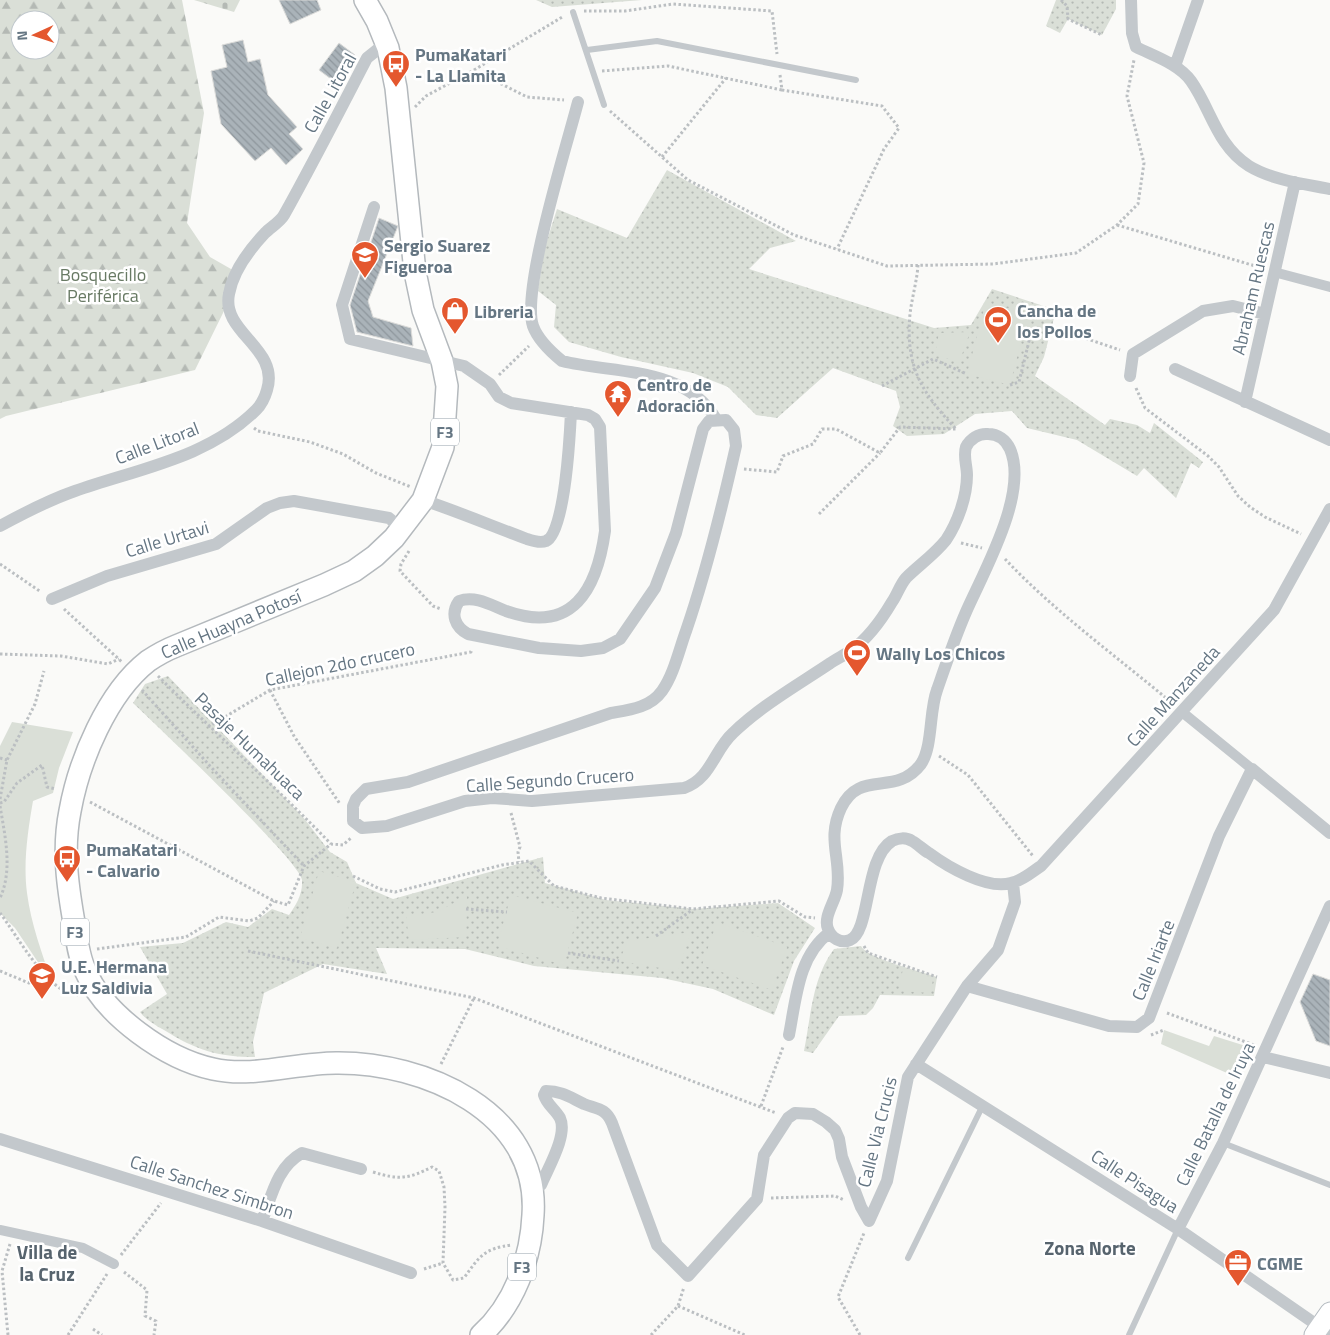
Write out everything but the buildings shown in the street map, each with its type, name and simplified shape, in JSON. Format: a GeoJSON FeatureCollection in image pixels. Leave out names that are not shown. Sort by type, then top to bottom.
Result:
{"type":"FeatureCollection","features":[{"type":"Feature","properties":{"kind":"highway","name":"F3"},"geometry":{"type":"LineString","coordinates":[[364,0],[377,21],[388,48],[401,122]]}},
{"type":"Feature","properties":{"kind":"highway","name":"Calle Huayna Potosí"},"geometry":{"type":"LineString","coordinates":[[401,122],[415,272],[423,310],[442,361],[448,386],[443,447],[423,500],[402,529],[375,556],[354,571],[176,646],[156,656],[136,672],[107,714],[87,750],[78,775],[69,813],[65,858],[67,883],[84,969],[99,995],[132,1027],[158,1045],[196,1065],[215,1070],[271,1071],[314,1064],[339,1063],[393,1069],[433,1079],[452,1087],[480,1107],[510,1136],[527,1166],[532,1188],[534,1207],[530,1244],[510,1300],[497,1321],[482,1335]]}},
{"type":"Feature","properties":{"kind":"street"},"geometry":{"type":"LineString","coordinates":[[1132,0],[1132,33],[1136,47],[1175,66],[1191,79],[1220,136],[1233,153],[1249,166],[1295,182],[1330,188]]}},
{"type":"Feature","properties":{"kind":"street"},"geometry":{"type":"LineString","coordinates":[[1175,66],[1198,0]]}},
{"type":"Feature","properties":{"kind":"street","name":"Calle Litoral"},"geometry":{"type":"LineString","coordinates":[[0,526],[28,511],[74,491],[194,451],[243,421],[258,409],[270,380],[268,363],[233,319],[228,306],[229,294],[238,269],[254,246],[283,217],[367,58],[377,50],[388,48]]}},
{"type":"Feature","properties":{"kind":"street","name":"Calle Segundo Crucero"},"geometry":{"type":"LineString","coordinates":[[578,102],[537,260],[532,312],[534,326],[552,353],[562,361],[658,377],[685,388],[708,405],[716,419],[726,420],[734,430],[736,446],[707,569],[676,659],[662,692],[650,702],[634,709],[611,712],[408,782],[366,789],[356,799],[352,812],[353,821],[362,828],[376,828],[465,802],[506,798],[532,801],[684,788],[698,782],[724,742],[741,726],[781,696],[852,651],[866,637],[889,607],[906,578],[921,567],[946,539],[956,521],[966,491],[965,454],[968,444]]}},
{"type":"Feature","properties":{"kind":"street","name":"Abraham Ruescas"},"geometry":{"type":"LineString","coordinates":[[1245,402],[1295,182]]}},
{"type":"Feature","properties":{"kind":"street"},"geometry":{"type":"LineString","coordinates":[[374,207],[342,305],[350,339],[464,366],[490,384],[499,397],[511,403],[571,412],[595,419],[600,427],[605,531],[603,546],[589,587],[572,608],[554,615],[520,615],[471,598],[459,601],[454,612],[458,627],[468,634],[539,648],[581,651],[603,648],[620,639],[655,588],[676,533],[703,429],[709,421],[716,419]]}},
{"type":"Feature","properties":{"kind":"street"},"geometry":{"type":"LineString","coordinates":[[1274,272],[1330,287]]}},
{"type":"Feature","properties":{"kind":"street"},"geometry":{"type":"LineString","coordinates":[[1130,376],[1133,354],[1203,311],[1233,306],[1264,314]]}},
{"type":"Feature","properties":{"kind":"street"},"geometry":{"type":"LineString","coordinates":[[1175,368],[1330,440]]}},
{"type":"Feature","properties":{"kind":"street"},"geometry":{"type":"LineString","coordinates":[[423,500],[468,515],[528,539],[543,542],[549,540],[553,535],[560,513],[568,454],[571,412]]}},
{"type":"Feature","properties":{"kind":"street"},"geometry":{"type":"LineString","coordinates":[[829,933],[827,919],[837,890],[838,872],[833,839],[836,820],[848,794],[858,787],[905,778],[922,762],[936,692],[964,614],[994,551],[1012,500],[1015,476],[1013,458],[1005,441],[995,435],[980,435],[968,444]]}},
{"type":"Feature","properties":{"kind":"street","name":"Calle Urtavi"},"geometry":{"type":"LineString","coordinates":[[52,599],[107,576],[216,544],[267,508],[280,503],[294,501],[389,518],[402,529]]}},
{"type":"Feature","properties":{"kind":"street","name":"Calle Manzaneda"},"geometry":{"type":"LineString","coordinates":[[1013,883],[1041,866],[1274,610],[1330,510]]}},
{"type":"Feature","properties":{"kind":"street"},"geometry":{"type":"LineString","coordinates":[[1182,712],[1330,833]]}},
{"type":"Feature","properties":{"kind":"street","name":"Calle Iriarte"},"geometry":{"type":"LineString","coordinates":[[967,986],[1109,1026],[1137,1027],[1149,1018],[1219,836],[1252,769]]}},
{"type":"Feature","properties":{"kind":"street"},"geometry":{"type":"LineString","coordinates":[[829,933],[842,941],[854,938],[860,931],[870,884],[884,848],[898,839],[911,840],[932,856],[966,875],[991,883],[1013,883]]}},
{"type":"Feature","properties":{"kind":"street","name":"Calle Via Crucis"},"geometry":{"type":"LineString","coordinates":[[869,1221],[887,1181],[908,1076],[967,986],[998,950],[1015,902],[1013,883]]}},
{"type":"Feature","properties":{"kind":"street","name":"Calle Batalla de Iruya"},"geometry":{"type":"LineString","coordinates":[[1178,1229],[1223,1143],[1330,906]]}},
{"type":"Feature","properties":{"kind":"street"},"geometry":{"type":"LineString","coordinates":[[789,1035],[799,984],[806,964],[821,939],[829,933]]}},
{"type":"Feature","properties":{"kind":"street"},"geometry":{"type":"LineString","coordinates":[[1264,1053],[1330,1073]]}},
{"type":"Feature","properties":{"kind":"street","name":"Calle Pisagua"},"geometry":{"type":"LineString","coordinates":[[916,1064],[983,1104],[1178,1229],[1323,1327]]}},
{"type":"Feature","properties":{"kind":"street"},"geometry":{"type":"LineString","coordinates":[[532,1188],[541,1185],[562,1134],[559,1116],[546,1101],[546,1091],[567,1094],[586,1104],[603,1109],[609,1115],[657,1245],[688,1276],[757,1199],[764,1155],[788,1118]]}},
{"type":"Feature","properties":{"kind":"street","name":"Calle Via Crucis"},"geometry":{"type":"LineString","coordinates":[[788,1118],[795,1113],[813,1114],[835,1130],[839,1139],[842,1157],[861,1207],[869,1221]]}},
{"type":"Feature","properties":{"kind":"street","name":"Calle Sanchez Simbron"},"geometry":{"type":"LineString","coordinates":[[0,1139],[262,1220],[411,1273]]}},
{"type":"Feature","properties":{"kind":"street"},"geometry":{"type":"LineString","coordinates":[[262,1220],[282,1169],[291,1159],[302,1153],[361,1169]]}},
{"type":"Feature","properties":{"kind":"street"},"geometry":{"type":"LineString","coordinates":[[0,1230],[83,1248],[114,1264]]}},
{"type":"Feature","properties":{"kind":"lane"},"geometry":{"type":"LineString","coordinates":[[573,12],[604,105]]}},
{"type":"Feature","properties":{"kind":"lane"},"geometry":{"type":"LineString","coordinates":[[587,50],[657,41],[856,80]]}},
{"type":"Feature","properties":{"kind":"lane"},"geometry":{"type":"LineString","coordinates":[[908,1258],[983,1104]]}},
{"type":"Feature","properties":{"kind":"lane"},"geometry":{"type":"LineString","coordinates":[[1223,1143],[1330,1185]]}},
{"type":"Feature","properties":{"kind":"lane","name":"Calle Batalla de Iruya"},"geometry":{"type":"LineString","coordinates":[[1129,1335],[1178,1229]]}},
{"type":"Feature","properties":{"kind":"path"},"geometry":{"type":"LineString","coordinates":[[1061,0],[1067,6],[1068,19],[1102,35]]}},
{"type":"Feature","properties":{"kind":"path"},"geometry":{"type":"LineString","coordinates":[[401,122],[426,96],[573,12],[626,11],[673,4],[772,11]]}},
{"type":"Feature","properties":{"kind":"path"},"geometry":{"type":"LineString","coordinates":[[604,105],[688,180],[794,235],[887,266],[993,264],[1076,254],[1117,225],[1138,204],[1144,163],[1127,96],[1136,47]]}},
{"type":"Feature","properties":{"kind":"path"},"geometry":{"type":"LineString","coordinates":[[594,71],[668,66],[782,90]]}},
{"type":"Feature","properties":{"kind":"path"},"geometry":{"type":"LineString","coordinates":[[474,70],[527,97],[578,102]]}},
{"type":"Feature","properties":{"kind":"path"},"geometry":{"type":"LineString","coordinates":[[662,157],[726,78]]}},
{"type":"Feature","properties":{"kind":"path"},"geometry":{"type":"LineString","coordinates":[[837,249],[884,149],[899,128]]}},
{"type":"Feature","properties":{"kind":"path"},"geometry":{"type":"LineString","coordinates":[[1117,225],[1274,272]]}},
{"type":"Feature","properties":{"kind":"path"},"geometry":{"type":"LineString","coordinates":[[918,265],[909,338],[914,369],[925,392],[936,408],[968,444]]}},
{"type":"Feature","properties":{"kind":"path"},"geometry":{"type":"LineString","coordinates":[[1010,385],[1019,382],[1032,329],[1052,327],[1133,354]]}},
{"type":"Feature","properties":{"kind":"path"},"geometry":{"type":"LineString","coordinates":[[490,384],[540,336]]}},
{"type":"Feature","properties":{"kind":"path"},"geometry":{"type":"LineString","coordinates":[[882,386],[933,359],[967,374]]}},
{"type":"Feature","properties":{"kind":"path"},"geometry":{"type":"LineString","coordinates":[[1130,376],[1145,408],[1208,456],[1219,467],[1238,496],[1250,507],[1265,518],[1314,540]]}},
{"type":"Feature","properties":{"kind":"path"},"geometry":{"type":"LineString","coordinates":[[243,421],[258,432],[310,442],[343,454],[376,473],[406,485]]}},
{"type":"Feature","properties":{"kind":"path"},"geometry":{"type":"LineString","coordinates":[[819,514],[880,453],[900,427],[956,429]]}},
{"type":"Feature","properties":{"kind":"path"},"geometry":{"type":"LineString","coordinates":[[731,468],[777,472],[783,456],[813,444],[822,429],[836,429],[880,453]]}},
{"type":"Feature","properties":{"kind":"path"},"geometry":{"type":"LineString","coordinates":[[946,539],[994,551],[1077,625],[1182,712]]}},
{"type":"Feature","properties":{"kind":"path"},"geometry":{"type":"LineString","coordinates":[[409,552],[401,564],[400,571],[434,606],[454,612]]}},
{"type":"Feature","properties":{"kind":"path"},"geometry":{"type":"LineString","coordinates":[[0,654],[61,656],[98,664],[108,664],[119,659]]}},
{"type":"Feature","properties":{"kind":"path","name":"Callejon 2do crucero"},"geometry":{"type":"LineString","coordinates":[[208,727],[270,690],[456,654]]}},
{"type":"Feature","properties":{"kind":"path"},"geometry":{"type":"LineString","coordinates":[[44,671],[35,704],[7,760],[0,801],[4,802],[17,783],[42,764],[46,787],[56,789],[58,782]]}},
{"type":"Feature","properties":{"kind":"path","name":"Pasaje Humahuaca"},"geometry":{"type":"LineString","coordinates":[[149,679],[156,675],[208,727],[284,795],[331,844]]}},
{"type":"Feature","properties":{"kind":"path"},"geometry":{"type":"LineString","coordinates":[[141,688],[210,766],[304,866]]}},
{"type":"Feature","properties":{"kind":"path"},"geometry":{"type":"LineString","coordinates":[[93,804],[274,901],[288,905],[304,866],[331,844],[343,845],[351,840],[353,821],[294,736],[270,690]]}},
{"type":"Feature","properties":{"kind":"path"},"geometry":{"type":"LineString","coordinates":[[926,748],[968,775],[1041,866]]}},
{"type":"Feature","properties":{"kind":"path"},"geometry":{"type":"LineString","coordinates":[[0,758],[7,760]]}},
{"type":"Feature","properties":{"kind":"path"},"geometry":{"type":"LineString","coordinates":[[506,798],[520,847],[518,852],[519,862]]}},
{"type":"Feature","properties":{"kind":"path"},"geometry":{"type":"LineString","coordinates":[[0,806],[6,838],[7,883],[0,898]]}},
{"type":"Feature","properties":{"kind":"path"},"geometry":{"type":"LineString","coordinates":[[353,876],[395,892],[529,861],[554,886],[601,898],[693,909],[779,901],[805,917],[827,919]]}},
{"type":"Feature","properties":{"kind":"path"},"geometry":{"type":"LineString","coordinates":[[80,953],[110,946],[186,937],[219,917],[249,921],[258,918],[274,901]]}},
{"type":"Feature","properties":{"kind":"path"},"geometry":{"type":"LineString","coordinates":[[656,936],[693,909]]}},
{"type":"Feature","properties":{"kind":"path"},"geometry":{"type":"LineString","coordinates":[[466,910],[507,912]]}},
{"type":"Feature","properties":{"kind":"path"},"geometry":{"type":"LineString","coordinates":[[0,913],[44,974],[69,995],[99,995]]}},
{"type":"Feature","properties":{"kind":"path"},"geometry":{"type":"LineString","coordinates":[[860,931],[862,942],[868,952],[937,977]]}},
{"type":"Feature","properties":{"kind":"path"},"geometry":{"type":"LineString","coordinates":[[248,950],[474,998],[761,1106],[788,1118]]}},
{"type":"Feature","properties":{"kind":"path"},"geometry":{"type":"LineString","coordinates":[[568,953],[619,961]]}},
{"type":"Feature","properties":{"kind":"path"},"geometry":{"type":"LineString","coordinates":[[0,971],[29,983],[44,974]]}},
{"type":"Feature","properties":{"kind":"path"},"geometry":{"type":"LineString","coordinates":[[1160,993],[1172,996],[1167,1014],[1264,1053]]}},
{"type":"Feature","properties":{"kind":"path"},"geometry":{"type":"LineString","coordinates":[[433,1079],[474,998]]}},
{"type":"Feature","properties":{"kind":"path"},"geometry":{"type":"LineString","coordinates":[[761,1106],[777,1059],[789,1035]]}},
{"type":"Feature","properties":{"kind":"path"},"geometry":{"type":"LineString","coordinates":[[361,1169],[394,1179],[413,1176],[432,1167],[440,1171],[445,1200],[443,1264],[453,1280],[464,1278],[481,1255],[502,1246],[530,1244]]}},
{"type":"Feature","properties":{"kind":"path"},"geometry":{"type":"LineString","coordinates":[[757,1199],[835,1196],[861,1207]]}},
{"type":"Feature","properties":{"kind":"path"},"geometry":{"type":"LineString","coordinates":[[860,1335],[838,1296],[869,1221]]}},
{"type":"Feature","properties":{"kind":"path"},"geometry":{"type":"LineString","coordinates":[[8,1335],[2,1272],[13,1232]]}},
{"type":"Feature","properties":{"kind":"path"},"geometry":{"type":"LineString","coordinates":[[114,1264],[146,1290],[145,1316],[156,1321],[154,1335]]}},
{"type":"Feature","properties":{"kind":"path"},"geometry":{"type":"LineString","coordinates":[[411,1273],[443,1264]]}},
{"type":"Feature","properties":{"kind":"path"},"geometry":{"type":"LineString","coordinates":[[651,1335],[678,1306],[688,1276]]}},
{"type":"Feature","properties":{"kind":"path"},"geometry":{"type":"LineString","coordinates":[[678,1306],[745,1335]]}},
{"type":"Feature","properties":{"kind":"path"},"geometry":{"type":"LineString","coordinates":[[93,1329],[102,1335]]}},
{"type":"Feature","properties":{"kind":"green space","name":"Bosquecillo Periférica"},"geometry":{"type":"Polygon","coordinates":[[[0,0],[182,0],[204,113],[187,223],[210,257],[238,273],[223,313],[195,370],[0,419],[0,0]]]}},
{"type":"Feature","properties":{"kind":"green space"},"geometry":{"type":"Polygon","coordinates":[[[194,0],[240,0],[234,12],[194,0]]]}},
{"type":"Feature","properties":{"kind":"green space"},"geometry":{"type":"Polygon","coordinates":[[[536,0],[642,0],[552,7],[536,0]]]}},
{"type":"Feature","properties":{"kind":"green space"},"geometry":{"type":"Polygon","coordinates":[[[1056,0],[1116,0],[1116,9],[1102,35],[1068,19],[1060,33],[1046,26],[1056,0]]]}},
{"type":"Feature","properties":{"kind":"green space"},"geometry":{"type":"Polygon","coordinates":[[[667,170],[796,241],[770,248],[749,269],[934,328],[971,325],[992,289],[1056,310],[1044,357],[1035,376],[1105,425],[1110,419],[1137,425],[1150,433],[1154,423],[1203,462],[1199,468],[1191,463],[1176,498],[1144,468],[1137,476],[1077,440],[1027,428],[1012,411],[975,414],[944,434],[907,436],[893,426],[900,407],[896,391],[833,368],[777,418],[756,415],[728,387],[693,373],[621,357],[569,342],[554,327],[556,305],[538,291],[544,250],[557,209],[627,238],[667,170]]]}},
{"type":"Feature","properties":{"kind":"green space","name":"Cancha de los Pollos"},"geometry":{"type":"Polygon","coordinates":[[[986,302],[1028,314],[1010,385],[967,374],[986,302]]]}},
{"type":"Feature","properties":{"kind":"green space"},"geometry":{"type":"Polygon","coordinates":[[[970,332],[959,363],[935,354],[939,333],[970,332]]]}},
{"type":"Feature","properties":{"kind":"green space"},"geometry":{"type":"Polygon","coordinates":[[[168,676],[303,817],[330,852],[347,862],[356,883],[393,899],[543,857],[545,883],[606,900],[693,909],[778,903],[815,928],[794,961],[774,1015],[713,989],[662,978],[534,966],[465,949],[376,948],[387,974],[323,964],[264,993],[253,1042],[255,1057],[218,1054],[186,1043],[151,1022],[140,1012],[167,994],[140,947],[183,943],[226,922],[248,927],[272,909],[289,915],[300,895],[302,880],[295,868],[254,822],[133,703],[145,684],[168,676]]]}},
{"type":"Feature","properties":{"kind":"green space"},"geometry":{"type":"Polygon","coordinates":[[[12,722],[73,732],[59,768],[53,793],[33,801],[29,823],[26,882],[29,905],[37,938],[52,983],[15,928],[0,913],[0,746],[12,722]]]}},
{"type":"Feature","properties":{"kind":"green space"},"geometry":{"type":"Polygon","coordinates":[[[319,871],[356,882],[337,948],[300,938],[319,871]]]}},
{"type":"Feature","properties":{"kind":"green space"},"geometry":{"type":"Polygon","coordinates":[[[511,895],[578,913],[564,965],[497,946],[511,895]]]}},
{"type":"Feature","properties":{"kind":"green space"},"geometry":{"type":"Polygon","coordinates":[[[467,896],[466,937],[409,940],[406,916],[437,912],[467,896]]]}},
{"type":"Feature","properties":{"kind":"green space"},"geometry":{"type":"Polygon","coordinates":[[[717,922],[787,947],[772,990],[702,965],[717,922]]]}},
{"type":"Feature","properties":{"kind":"green space"},"geometry":{"type":"Polygon","coordinates":[[[691,932],[678,971],[619,961],[628,941],[691,932]]]}},
{"type":"Feature","properties":{"kind":"green space"},"geometry":{"type":"Polygon","coordinates":[[[861,946],[866,951],[884,960],[937,977],[934,996],[880,995],[873,1008],[866,1015],[839,1016],[813,1053],[804,1051],[813,998],[827,960],[834,949],[861,946]]]}},
{"type":"Feature","properties":{"kind":"green space"},"geometry":{"type":"Polygon","coordinates":[[[903,968],[933,978],[931,993],[899,991],[903,968]]]}},
{"type":"Feature","properties":{"kind":"green space"},"geometry":{"type":"Polygon","coordinates":[[[1164,1030],[1209,1046],[1214,1036],[1249,1047],[1236,1077],[1161,1044],[1164,1030]]]}},
{"type":"Feature","properties":{"kind":"place","name":"PumaKatari - La Llamita"},"geometry":{"type":"Point","coordinates":[396,88]}},
{"type":"Feature","properties":{"kind":"place","name":"Sergio Suarez Figueroa"},"geometry":{"type":"Point","coordinates":[365,279]}},
{"type":"Feature","properties":{"kind":"place","name":"Libreria"},"geometry":{"type":"Point","coordinates":[455,335]}},
{"type":"Feature","properties":{"kind":"place","name":"Cancha de los Pollos"},"geometry":{"type":"Point","coordinates":[998,344]}},
{"type":"Feature","properties":{"kind":"place","name":"Centro de Adoración"},"geometry":{"type":"Point","coordinates":[618,418]}},
{"type":"Feature","properties":{"kind":"place","name":"Wally Los Chicos"},"geometry":{"type":"Point","coordinates":[857,677]}},
{"type":"Feature","properties":{"kind":"place","name":"PumaKatari - Calvario"},"geometry":{"type":"Point","coordinates":[67,883]}},
{"type":"Feature","properties":{"kind":"place","name":"U.E. Hermana Luz Saldivia"},"geometry":{"type":"Point","coordinates":[42,1000]}},
{"type":"Feature","properties":{"kind":"place","name":"CGME"},"geometry":{"type":"Point","coordinates":[1238,1287]}},
{"type":"Feature","properties":{"kind":"district","name":"Zona Norte"},"geometry":{"type":"Point","coordinates":[1090,1247]}},
{"type":"Feature","properties":{"kind":"district","name":"Villa de la Cruz"},"geometry":{"type":"Point","coordinates":[47,1262]}}]}
